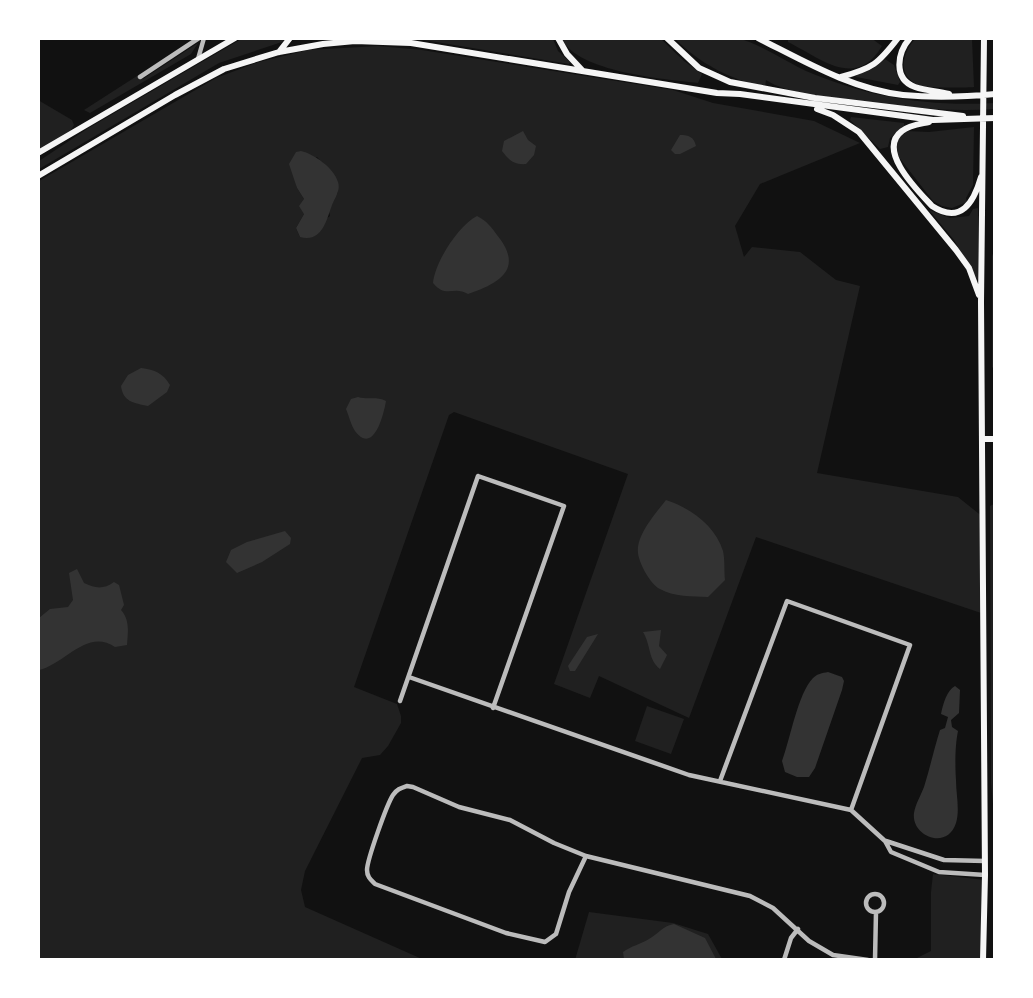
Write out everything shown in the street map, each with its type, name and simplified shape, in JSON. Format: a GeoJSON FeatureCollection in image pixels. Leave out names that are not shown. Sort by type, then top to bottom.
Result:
{"type":"FeatureCollection","features":[{"type":"Feature","properties":{"kind":"main road"},"geometry":{"type":"LineString","coordinates":[[38,153],[235,38]]}},
{"type":"Feature","properties":{"kind":"main road"},"geometry":{"type":"LineString","coordinates":[[279,52],[290,38]]}},
{"type":"Feature","properties":{"kind":"main road"},"geometry":{"type":"LineString","coordinates":[[558,38],[567,54],[583,71]]}},
{"type":"Feature","properties":{"kind":"main road"},"geometry":{"type":"LineString","coordinates":[[667,38],[699,68],[730,82],[815,99],[995,118]]}},
{"type":"Feature","properties":{"kind":"main road"},"geometry":{"type":"LineString","coordinates":[[840,77],[868,69],[882,58],[898,38]]}},
{"type":"Feature","properties":{"kind":"main road"},"geometry":{"type":"LineString","coordinates":[[910,38],[899,56],[902,75],[911,86],[957,97]]}},
{"type":"Feature","properties":{"kind":"main road"},"geometry":{"type":"LineString","coordinates":[[982,38],[985,861],[983,960]]}},
{"type":"Feature","properties":{"kind":"main road"},"geometry":{"type":"LineString","coordinates":[[38,176],[205,78],[247,60],[351,40],[411,43],[717,93],[933,120],[995,118]]}},
{"type":"Feature","properties":{"kind":"main road"},"geometry":{"type":"LineString","coordinates":[[762,40],[804,62],[855,83],[901,95],[957,97],[995,94]]}},
{"type":"Feature","properties":{"kind":"main road"},"geometry":{"type":"LineString","coordinates":[[806,104],[833,115],[866,138],[969,268],[981,302]]}},
{"type":"Feature","properties":{"kind":"main road"},"geometry":{"type":"LineString","coordinates":[[933,120],[904,129],[898,134],[893,150],[897,163],[932,206],[940,211],[963,211],[976,197],[984,164]]}},
{"type":"Feature","properties":{"kind":"main road"},"geometry":{"type":"LineString","coordinates":[[982,439],[995,439]]}},
{"type":"Feature","properties":{"kind":"street"},"geometry":{"type":"LineString","coordinates":[[140,77],[199,38]]}},
{"type":"Feature","properties":{"kind":"street"},"geometry":{"type":"LineString","coordinates":[[198,60],[204,38]]}},
{"type":"Feature","properties":{"kind":"street"},"geometry":{"type":"LineString","coordinates":[[400,701],[478,476],[564,506],[493,708]]}},
{"type":"Feature","properties":{"kind":"street"},"geometry":{"type":"LineString","coordinates":[[720,781],[787,601],[910,645],[850,810]]}},
{"type":"Feature","properties":{"kind":"street"},"geometry":{"type":"LineString","coordinates":[[409,677],[689,775],[850,810],[885,841],[891,852],[939,872],[985,875]]}},
{"type":"Feature","properties":{"kind":"street"},"geometry":{"type":"LineString","coordinates":[[586,856],[569,892],[556,934],[545,942],[506,933],[375,884],[370,880],[367,868],[391,798],[399,788],[414,787],[459,807],[509,820],[586,856],[750,896],[773,908],[809,941],[833,955],[868,960]]}},
{"type":"Feature","properties":{"kind":"street"},"geometry":{"type":"LineString","coordinates":[[885,841],[944,860],[985,861]]}},
{"type":"Feature","properties":{"kind":"street"},"geometry":{"type":"LineString","coordinates":[[875,894],[883,898],[884,904],[882,910],[876,912],[871,911],[866,904],[869,897],[875,894]]}},
{"type":"Feature","properties":{"kind":"street"},"geometry":{"type":"LineString","coordinates":[[875,960],[876,912]]}},
{"type":"Feature","properties":{"kind":"street"},"geometry":{"type":"LineString","coordinates":[[784,960],[791,939],[798,929]]}},
{"type":"Feature","properties":{"kind":"shaded area"},"geometry":{"type":"Polygon","coordinates":[[[243,38],[286,39],[219,63],[39,169],[39,161],[87,129],[243,38]]]}},
{"type":"Feature","properties":{"kind":"shaded area"},"geometry":{"type":"Polygon","coordinates":[[[788,38],[871,38],[882,46],[872,59],[850,69],[826,62],[788,42],[788,38]]]}},
{"type":"Feature","properties":{"kind":"shaded area"},"geometry":{"type":"Polygon","coordinates":[[[418,39],[553,39],[558,51],[570,62],[569,64],[418,39]]]}},
{"type":"Feature","properties":{"kind":"shaded area"},"geometry":{"type":"Polygon","coordinates":[[[562,39],[661,39],[702,74],[698,83],[623,72],[585,59],[571,50],[562,39]]]}},
{"type":"Feature","properties":{"kind":"shaded area"},"geometry":{"type":"Polygon","coordinates":[[[675,39],[745,40],[806,71],[852,88],[922,101],[994,103],[994,109],[937,109],[844,99],[793,91],[766,80],[765,87],[739,80],[716,69],[675,39]]]}},
{"type":"Feature","properties":{"kind":"shaded area"},"geometry":{"type":"Polygon","coordinates":[[[915,39],[972,39],[974,87],[928,87],[911,81],[904,69],[904,63],[907,50],[915,39]]]}},
{"type":"Feature","properties":{"kind":"shaded area"},"geometry":{"type":"Polygon","coordinates":[[[198,43],[191,54],[90,113],[84,110],[140,74],[143,79],[198,43]]]}},
{"type":"Feature","properties":{"kind":"shaded area"},"geometry":{"type":"Polygon","coordinates":[[[378,46],[422,50],[673,90],[713,103],[814,121],[860,143],[760,184],[735,226],[744,257],[752,247],[800,252],[836,280],[860,286],[817,473],[958,497],[983,517],[984,614],[756,537],[689,718],[599,676],[590,698],[554,684],[628,474],[454,412],[449,415],[354,687],[397,704],[401,723],[380,755],[362,758],[305,871],[301,890],[305,907],[422,959],[39,959],[39,181],[216,78],[259,62],[308,50],[378,46]],[[317,157],[294,175],[297,188],[304,199],[304,214],[296,228],[300,237],[330,216],[329,211],[338,192],[330,171],[317,157]]]}},
{"type":"Feature","properties":{"kind":"shaded area"},"geometry":{"type":"Polygon","coordinates":[[[885,59],[894,65],[900,82],[898,85],[856,77],[857,74],[872,69],[885,59]]]}},
{"type":"Feature","properties":{"kind":"shaded area"},"geometry":{"type":"Polygon","coordinates":[[[38,100],[72,120],[74,125],[71,130],[38,151],[38,100]]]}},
{"type":"Feature","properties":{"kind":"shaded area"},"geometry":{"type":"Polygon","coordinates":[[[851,117],[904,123],[904,126],[890,138],[888,147],[880,149],[850,120],[851,117]]]}},
{"type":"Feature","properties":{"kind":"shaded area"},"geometry":{"type":"Polygon","coordinates":[[[974,127],[973,185],[966,198],[967,202],[952,208],[942,206],[933,201],[898,156],[896,141],[906,131],[929,132],[974,127]]]}},
{"type":"Feature","properties":{"kind":"shaded area"},"geometry":{"type":"Polygon","coordinates":[[[523,131],[528,140],[536,146],[534,155],[526,164],[518,164],[502,151],[504,141],[523,131]]]}},
{"type":"Feature","properties":{"kind":"shaded area"},"geometry":{"type":"Polygon","coordinates":[[[680,135],[691,137],[696,146],[675,154],[671,150],[680,135]]]}},
{"type":"Feature","properties":{"kind":"shaded area"},"geometry":{"type":"Polygon","coordinates":[[[301,151],[317,158],[328,167],[339,185],[321,230],[313,237],[307,238],[300,237],[296,228],[304,214],[299,206],[304,199],[297,188],[289,164],[296,152],[301,151]]]}},
{"type":"Feature","properties":{"kind":"shaded area"},"geometry":{"type":"Polygon","coordinates":[[[978,208],[977,279],[954,240],[929,210],[950,218],[969,216],[973,209],[978,208]]]}},
{"type":"Feature","properties":{"kind":"shaded area"},"geometry":{"type":"Polygon","coordinates":[[[477,216],[489,224],[505,247],[509,257],[505,273],[490,285],[468,294],[438,288],[433,283],[443,255],[455,236],[477,216]]]}},
{"type":"Feature","properties":{"kind":"shaded area"},"geometry":{"type":"Polygon","coordinates":[[[995,252],[994,369],[992,256],[995,252]]]}},
{"type":"Feature","properties":{"kind":"shaded area"},"geometry":{"type":"Polygon","coordinates":[[[141,368],[158,373],[170,385],[167,392],[148,406],[127,399],[121,386],[128,375],[141,368]]]}},
{"type":"Feature","properties":{"kind":"shaded area"},"geometry":{"type":"Polygon","coordinates":[[[358,397],[386,401],[377,430],[368,439],[355,431],[346,409],[351,399],[358,397]]]}},
{"type":"Feature","properties":{"kind":"shaded area"},"geometry":{"type":"Polygon","coordinates":[[[666,500],[701,519],[714,533],[723,551],[725,580],[708,597],[665,592],[649,578],[640,562],[640,539],[666,500]]]}},
{"type":"Feature","properties":{"kind":"shaded area"},"geometry":{"type":"Polygon","coordinates":[[[994,504],[994,815],[991,783],[990,506],[994,504]]]}},
{"type":"Feature","properties":{"kind":"shaded area"},"geometry":{"type":"Polygon","coordinates":[[[285,531],[291,538],[290,544],[262,562],[237,573],[226,562],[231,550],[247,542],[285,531]]]}},
{"type":"Feature","properties":{"kind":"shaded area"},"geometry":{"type":"Polygon","coordinates":[[[77,569],[84,583],[88,585],[103,587],[114,582],[119,585],[124,605],[121,610],[128,626],[127,645],[115,647],[105,642],[86,644],[49,667],[39,670],[39,618],[50,609],[68,607],[73,600],[69,573],[77,569]]]}},
{"type":"Feature","properties":{"kind":"shaded area"},"geometry":{"type":"Polygon","coordinates":[[[661,630],[659,646],[667,655],[660,669],[653,661],[643,632],[661,630]]]}},
{"type":"Feature","properties":{"kind":"shaded area"},"geometry":{"type":"Polygon","coordinates":[[[598,634],[575,671],[570,671],[568,666],[587,637],[598,634]]]}},
{"type":"Feature","properties":{"kind":"shaded area"},"geometry":{"type":"Polygon","coordinates":[[[828,672],[842,677],[842,690],[815,768],[809,777],[797,777],[785,772],[782,761],[803,694],[813,678],[828,672]]]}},
{"type":"Feature","properties":{"kind":"shaded area"},"geometry":{"type":"Polygon","coordinates":[[[955,686],[960,690],[959,713],[951,720],[952,727],[958,731],[955,762],[957,818],[951,832],[938,838],[924,834],[918,828],[914,813],[940,730],[945,728],[948,717],[941,714],[944,702],[955,686]]]}},
{"type":"Feature","properties":{"kind":"shaded area"},"geometry":{"type":"Polygon","coordinates":[[[647,706],[684,719],[671,754],[635,741],[647,706]]]}},
{"type":"Feature","properties":{"kind":"shaded area"},"geometry":{"type":"Polygon","coordinates":[[[933,874],[985,880],[983,959],[913,960],[931,951],[933,874]]]}},
{"type":"Feature","properties":{"kind":"shaded area"},"geometry":{"type":"Polygon","coordinates":[[[589,912],[673,923],[708,934],[722,959],[575,960],[589,912]]]}},
{"type":"Feature","properties":{"kind":"shaded area"},"geometry":{"type":"Polygon","coordinates":[[[674,924],[705,938],[716,959],[624,959],[623,952],[674,924]]]}}]}
